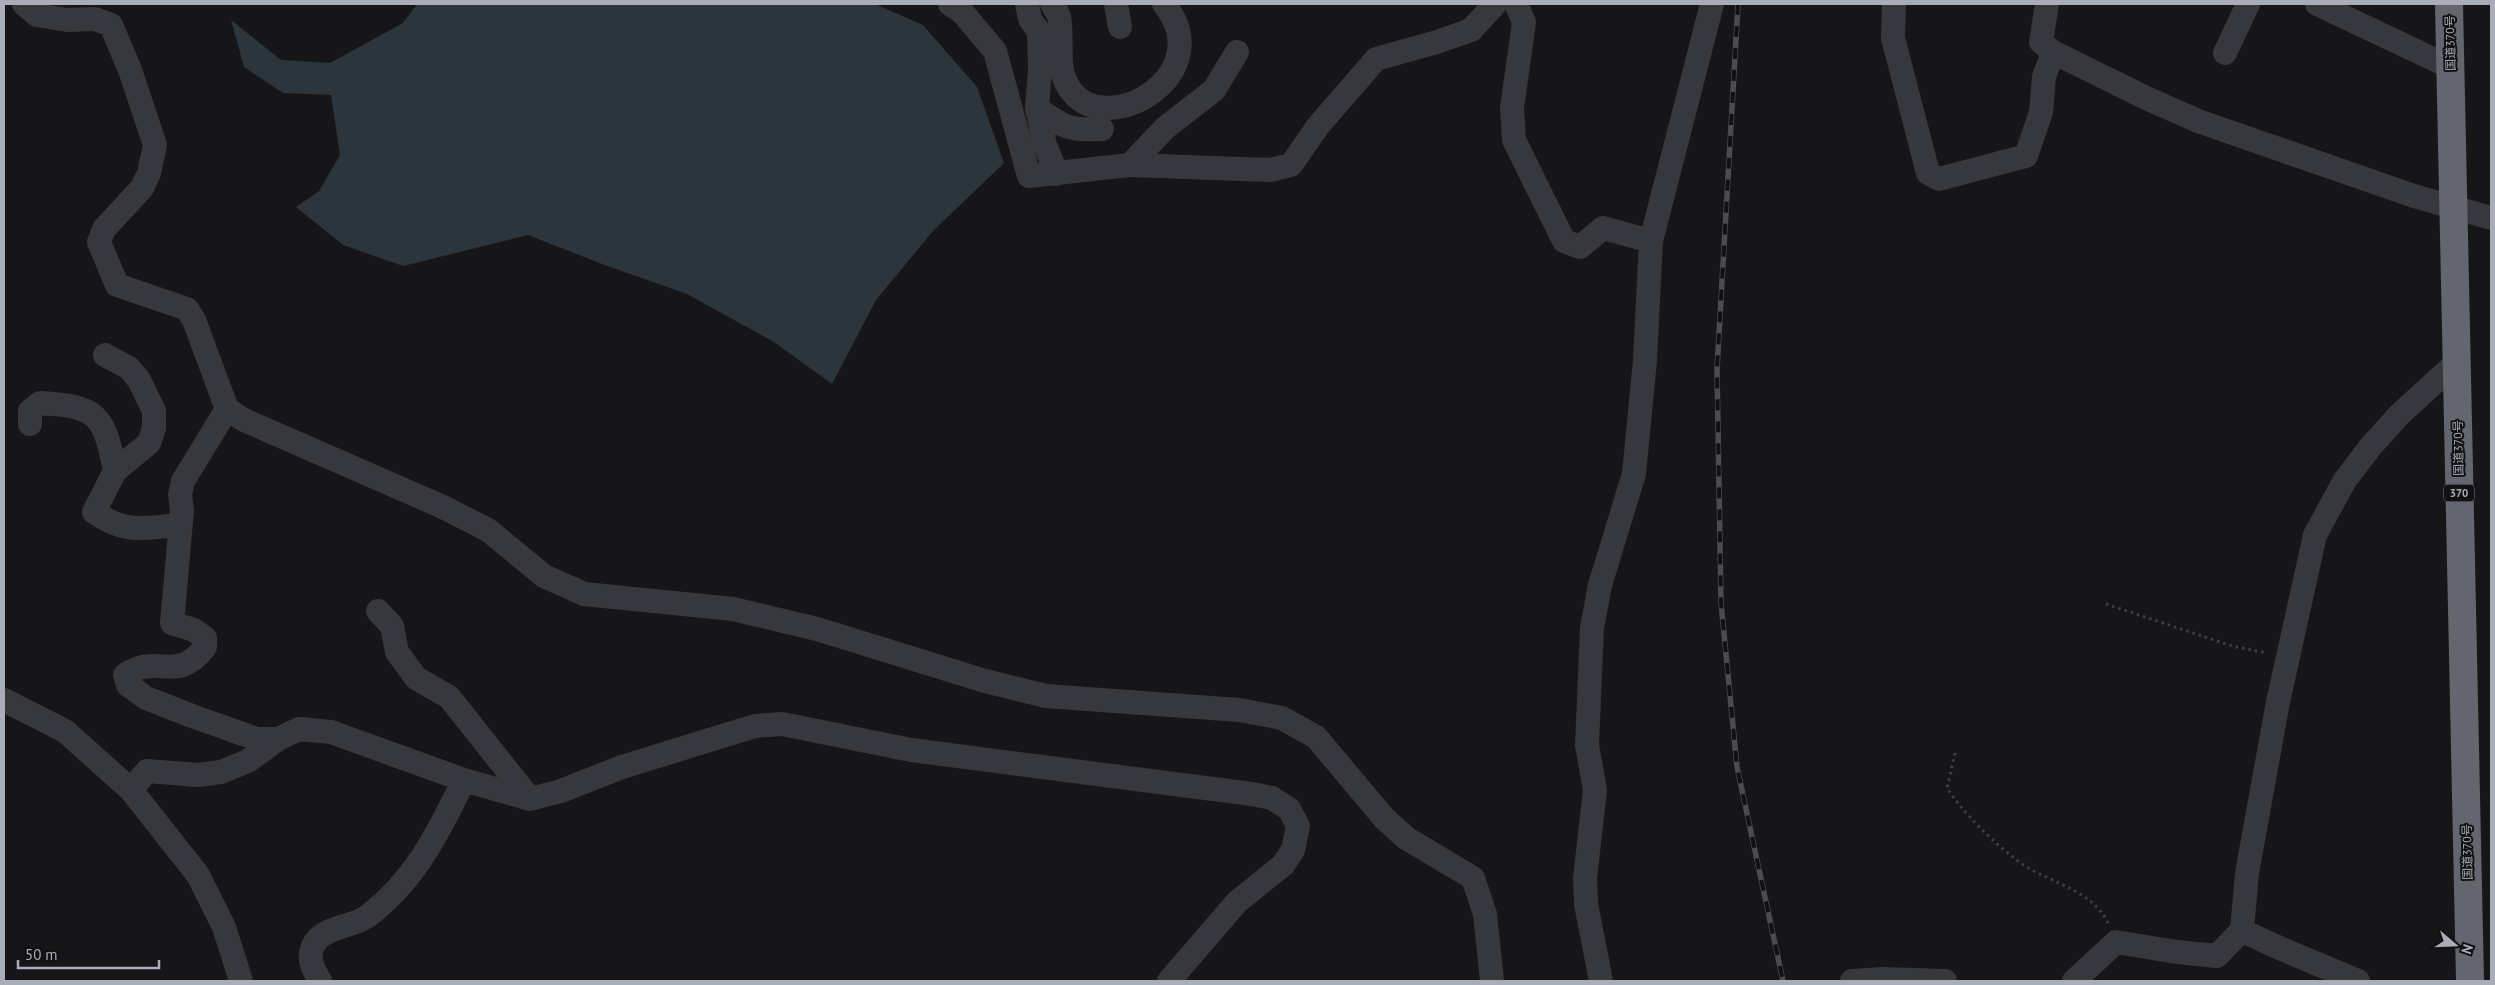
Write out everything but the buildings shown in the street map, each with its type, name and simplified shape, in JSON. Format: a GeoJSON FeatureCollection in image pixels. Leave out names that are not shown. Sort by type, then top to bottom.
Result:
{"type":"FeatureCollection","features":[{"type":"Feature","properties":{"kind":"highway","name":"国道370号"},"geometry":{"type":"LineString","coordinates":[[2449,4],[2470,981]]}},
{"type":"Feature","properties":{"kind":"street"},"geometry":{"type":"LineString","coordinates":[[24,4],[37,15],[66,20],[95,19],[111,25],[130,70],[155,145],[150,172],[142,188],[104,229],[99,242],[117,285],[187,309],[194,320],[227,409],[244,420],[444,507],[488,530],[544,576],[584,594],[733,609],[817,629],[985,682],[1046,696],[1239,710],[1282,718],[1316,737],[1384,818],[1406,838],[1473,878],[1485,914],[1492,981]]}},
{"type":"Feature","properties":{"kind":"street"},"geometry":{"type":"LineString","coordinates":[[950,4],[963,14],[995,51],[1029,176],[1130,165],[1270,170],[1291,165],[1318,126],[1376,59],[1472,30],[1495,4]]}},
{"type":"Feature","properties":{"kind":"street"},"geometry":{"type":"LineString","coordinates":[[1027,4],[1030,19],[1039,32],[1040,70],[1037,108],[1045,145],[1057,174]]}},
{"type":"Feature","properties":{"kind":"street"},"geometry":{"type":"LineString","coordinates":[[1052,4],[1058,17],[1060,64],[1071,91],[1088,106],[1108,108],[1134,102],[1154,92],[1167,81],[1181,46],[1178,27],[1164,4]]}},
{"type":"Feature","properties":{"kind":"street"},"geometry":{"type":"LineString","coordinates":[[1116,4],[1120,27]]}},
{"type":"Feature","properties":{"kind":"street"},"geometry":{"type":"LineString","coordinates":[[1516,4],[1524,22],[1512,108],[1514,140],[1564,241],[1580,247],[1603,228],[1650,241]]}},
{"type":"Feature","properties":{"kind":"street"},"geometry":{"type":"LineString","coordinates":[[1600,981],[1586,904],[1585,878],[1596,790],[1587,745],[1588,675],[1592,628],[1600,585],[1634,474],[1645,360],[1650,241],[1712,4]]}},
{"type":"Feature","properties":{"kind":"street"},"geometry":{"type":"LineString","coordinates":[[1894,4],[1893,38],[1928,173],[1939,179],[2026,156],[2041,112],[2044,77],[2052,52]]}},
{"type":"Feature","properties":{"kind":"street"},"geometry":{"type":"LineString","coordinates":[[2047,4],[2041,42],[2052,52],[2144,97],[2198,121],[2399,191],[2491,218]]}},
{"type":"Feature","properties":{"kind":"street"},"geometry":{"type":"LineString","coordinates":[[2225,53],[2248,4]]}},
{"type":"Feature","properties":{"kind":"street"},"geometry":{"type":"LineString","coordinates":[[2317,4],[2450,67]]}},
{"type":"Feature","properties":{"kind":"street"},"geometry":{"type":"LineString","coordinates":[[1130,165],[1165,128],[1214,90],[1237,52]]}},
{"type":"Feature","properties":{"kind":"street"},"geometry":{"type":"LineString","coordinates":[[1037,108],[1061,126],[1081,130],[1102,129]]}},
{"type":"Feature","properties":{"kind":"street"},"geometry":{"type":"LineString","coordinates":[[105,355],[129,368],[139,380],[154,411],[154,428],[149,443],[115,471],[94,512],[109,523],[128,529],[180,525]]}},
{"type":"Feature","properties":{"kind":"street"},"geometry":{"type":"LineString","coordinates":[[2074,981],[2116,942],[2177,952],[2217,956],[2242,930],[2247,873],[2278,702],[2315,535],[2345,480],[2371,446],[2400,414],[2456,363]]}},
{"type":"Feature","properties":{"kind":"street"},"geometry":{"type":"LineString","coordinates":[[30,424],[30,411],[40,403],[70,404],[88,411],[101,421],[115,471]]}},
{"type":"Feature","properties":{"kind":"street"},"geometry":{"type":"LineString","coordinates":[[227,409],[183,481],[172,622],[194,630],[205,638],[205,648],[197,658],[185,666],[146,666],[134,668],[125,675],[128,685],[146,698],[257,738],[278,739]]}},
{"type":"Feature","properties":{"kind":"street"},"geometry":{"type":"LineString","coordinates":[[378,611],[392,626],[397,652],[416,678],[449,697],[530,799]]}},
{"type":"Feature","properties":{"kind":"street"},"geometry":{"type":"LineString","coordinates":[[4,700],[65,732],[131,790],[198,875],[224,926],[241,981]]}},
{"type":"Feature","properties":{"kind":"street"},"geometry":{"type":"LineString","coordinates":[[99,762],[147,771],[198,775],[221,772],[248,761],[278,739],[299,729],[331,732],[464,780],[530,799],[561,791],[622,766],[755,726],[782,724],[911,750],[1272,798],[1289,809],[1298,826],[1294,850],[1283,865],[1237,902],[1169,981]]}},
{"type":"Feature","properties":{"kind":"street"},"geometry":{"type":"LineString","coordinates":[[131,790],[147,771]]}},
{"type":"Feature","properties":{"kind":"street"},"geometry":{"type":"LineString","coordinates":[[320,981],[310,963],[312,947],[321,935],[351,925],[367,917],[401,885],[430,847],[464,780]]}},
{"type":"Feature","properties":{"kind":"street"},"geometry":{"type":"LineString","coordinates":[[2242,930],[2271,946],[2307,958],[2358,981]]}},
{"type":"Feature","properties":{"kind":"street"},"geometry":{"type":"LineString","coordinates":[[1852,981],[1883,979],[1945,981]]}},
{"type":"Feature","properties":{"kind":"path"},"geometry":{"type":"LineString","coordinates":[[2106,604],[2232,646],[2276,655]]}},
{"type":"Feature","properties":{"kind":"path"},"geometry":{"type":"LineString","coordinates":[[1955,754],[1947,788],[1960,808],[2019,862],[2088,898],[2105,918],[2116,942]]}},
{"type":"Feature","properties":{"kind":"shaded area"},"geometry":{"type":"Polygon","coordinates":[[[417,4],[875,4],[923,25],[977,87],[1004,163],[933,231],[876,300],[832,384],[774,342],[687,294],[528,235],[403,266],[343,245],[296,207],[319,191],[340,155],[331,95],[283,93],[244,67],[231,20],[281,60],[330,63],[403,23],[417,4]]]}},
{"type":"Feature","properties":{"kind":"railway"},"geometry":{"type":"LineString","coordinates":[[1738,4],[1717,369],[1721,603],[1737,767],[1783,981]]}}]}
